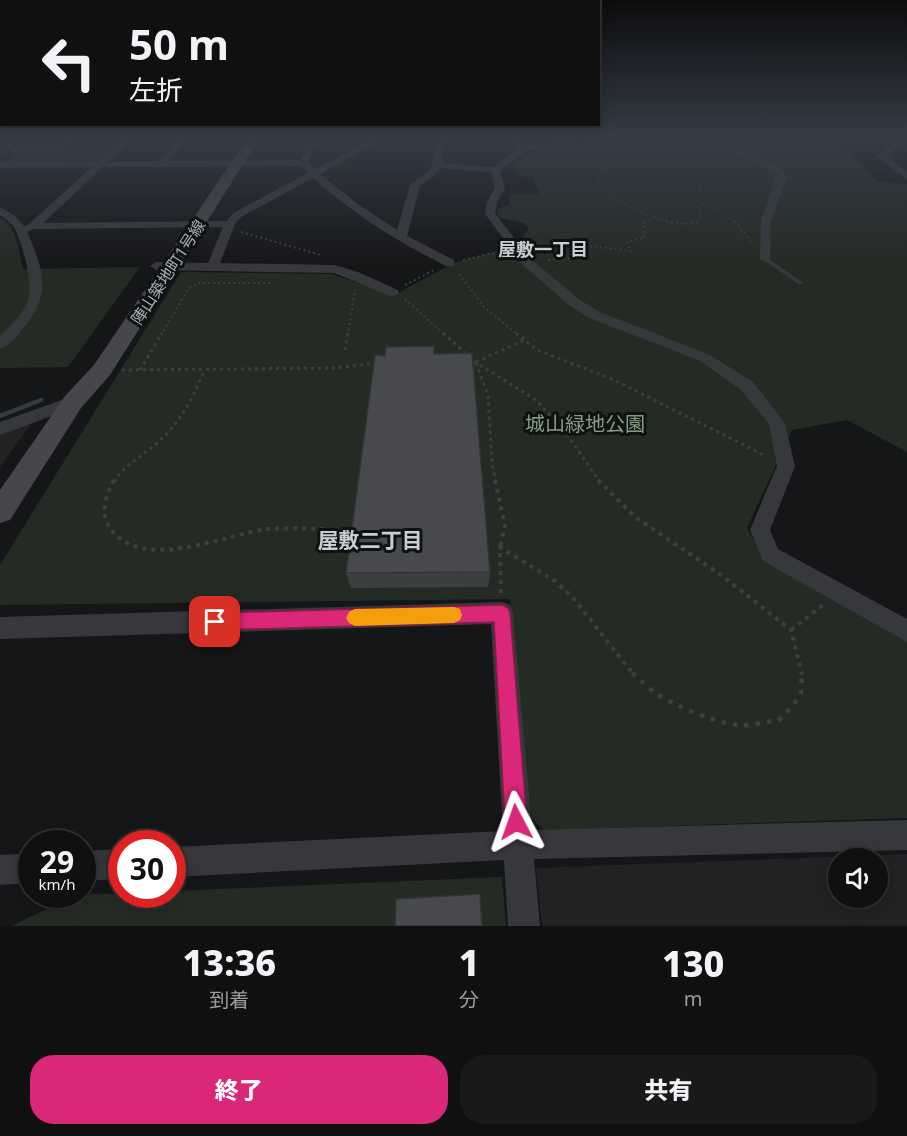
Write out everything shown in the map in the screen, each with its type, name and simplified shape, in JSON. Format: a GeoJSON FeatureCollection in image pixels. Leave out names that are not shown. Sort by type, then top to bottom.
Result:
{"type":"FeatureCollection","features":[{"type":"Feature","properties":{"kind":"street"},"geometry":{"type":"LineString","coordinates":[[27,228],[83,179]]}},
{"type":"Feature","properties":{"kind":"street","name":"陣山築地町1号線"},"geometry":{"type":"LineString","coordinates":[[0,512],[73,402],[102,370],[164,266],[221,179]]}},
{"type":"Feature","properties":{"kind":"street"},"geometry":{"type":"LineString","coordinates":[[213,267],[230,225],[244,210],[305,179]]}},
{"type":"Feature","properties":{"kind":"street"},"geometry":{"type":"LineString","coordinates":[[321,179],[356,210],[450,263]]}},
{"type":"Feature","properties":{"kind":"street"},"geometry":{"type":"LineString","coordinates":[[400,236],[415,185],[423,179]]}},
{"type":"Feature","properties":{"kind":"street"},"geometry":{"type":"LineString","coordinates":[[498,179],[500,188],[492,201],[490,214],[528,263],[575,303],[595,315],[705,358],[747,386],[777,423],[786,466],[760,530],[770,555],[907,631]]}},
{"type":"Feature","properties":{"kind":"street"},"geometry":{"type":"LineString","coordinates":[[766,259],[766,221],[781,179]]}},
{"type":"Feature","properties":{"kind":"street"},"geometry":{"type":"LineString","coordinates":[[0,210],[27,228],[230,225]]}},
{"type":"Feature","properties":{"kind":"street"},"geometry":{"type":"LineString","coordinates":[[0,345],[27,314],[37,296],[27,228]]}},
{"type":"Feature","properties":{"kind":"street"},"geometry":{"type":"LineString","coordinates":[[164,266],[335,269],[354,274],[393,292]]}},
{"type":"Feature","properties":{"kind":"street","name":"陣山築地町1号線"},"geometry":{"type":"LineString","coordinates":[[73,402],[83,369],[164,266]]}},
{"type":"Feature","properties":{"kind":"street"},"geometry":{"type":"LineString","coordinates":[[0,429],[73,402]]}},
{"type":"Feature","properties":{"kind":"street"},"geometry":{"type":"LineString","coordinates":[[0,628],[502,613],[524,926]]}},
{"type":"Feature","properties":{"kind":"street"},"geometry":{"type":"LineString","coordinates":[[186,861],[517,845],[907,835]]}},
{"type":"Feature","properties":{"kind":"street"},"geometry":{"type":"LineString","coordinates":[[0,870],[18,869]]}},
{"type":"Feature","properties":{"kind":"lane"},"geometry":{"type":"LineString","coordinates":[[766,259],[800,283]]}},
{"type":"Feature","properties":{"kind":"path"},"geometry":{"type":"LineString","coordinates":[[599,179],[602,188],[611,198],[671,223],[692,224],[702,219],[698,207],[706,203]]}},
{"type":"Feature","properties":{"kind":"path"},"geometry":{"type":"LineString","coordinates":[[698,179],[697,187],[706,203],[735,222],[766,259]]}},
{"type":"Feature","properties":{"kind":"path"},"geometry":{"type":"LineString","coordinates":[[528,263],[576,257],[594,246],[631,250],[627,242],[645,237],[643,235],[644,223],[655,218]]}},
{"type":"Feature","properties":{"kind":"path"},"geometry":{"type":"LineString","coordinates":[[230,225],[262,240],[323,255],[334,262],[335,269]]}},
{"type":"Feature","properties":{"kind":"path"},"geometry":{"type":"LineString","coordinates":[[393,292],[427,272],[450,263],[517,248]]}},
{"type":"Feature","properties":{"kind":"path"},"geometry":{"type":"LineString","coordinates":[[450,263],[485,308],[537,350],[612,379],[786,466]]}},
{"type":"Feature","properties":{"kind":"path"},"geometry":{"type":"LineString","coordinates":[[140,370],[189,288],[200,283],[281,283]]}},
{"type":"Feature","properties":{"kind":"path"},"geometry":{"type":"LineString","coordinates":[[345,350],[355,288]]}},
{"type":"Feature","properties":{"kind":"path"},"geometry":{"type":"LineString","coordinates":[[393,292],[403,297],[476,362],[536,400],[566,433],[594,476],[635,517],[663,538],[722,575],[791,630],[802,673],[801,693],[792,707],[779,720],[766,723],[741,726],[720,722],[687,710],[656,693],[633,674],[574,599],[555,581],[500,547]]}},
{"type":"Feature","properties":{"kind":"path"},"geometry":{"type":"LineString","coordinates":[[464,362],[476,362],[524,340]]}},
{"type":"Feature","properties":{"kind":"path"},"geometry":{"type":"LineString","coordinates":[[476,362],[488,395],[492,464],[505,526],[500,547],[502,613]]}},
{"type":"Feature","properties":{"kind":"path"},"geometry":{"type":"LineString","coordinates":[[102,370],[336,368],[362,363],[384,363]]}},
{"type":"Feature","properties":{"kind":"path"},"geometry":{"type":"LineString","coordinates":[[204,370],[177,424],[117,477],[106,496],[103,518],[112,536],[130,546],[147,550],[180,548],[268,529],[338,530]]}},
{"type":"Feature","properties":{"kind":"path"},"geometry":{"type":"LineString","coordinates":[[791,630],[839,593]]}},
{"type":"Feature","properties":{"kind":"shaded area"},"geometry":{"type":"Polygon","coordinates":[[[25,423],[31,424],[0,467],[0,433],[25,423]]]}},
{"type":"Feature","properties":{"kind":"shaded area"},"geometry":{"type":"Polygon","coordinates":[[[907,854],[907,926],[542,926],[536,868],[828,857],[828,908],[888,908],[888,855],[907,854]]]}},
{"type":"Feature","properties":{"kind":"green space","name":"城山緑地公園"},"geometry":{"type":"Polygon","coordinates":[[[535,179],[874,179],[877,182],[907,184],[907,452],[847,420],[792,430],[747,528],[765,561],[907,639],[907,818],[544,830],[528,816],[510,599],[0,605],[0,565],[181,272],[331,274],[394,295],[454,263],[516,246],[529,229],[524,223],[497,217],[497,209],[509,205],[510,194],[539,194],[535,179]]]}},
{"type":"Feature","properties":{"kind":"green space"},"geometry":{"type":"Polygon","coordinates":[[[0,217],[14,233],[23,269],[140,267],[68,367],[0,368],[0,217]]]}},
{"type":"Feature","properties":{"kind":"green space"},"geometry":{"type":"Polygon","coordinates":[[[502,877],[506,926],[11,926],[49,908],[96,908],[96,894],[108,894],[108,908],[186,908],[186,890],[502,877]]]}},
{"type":"Feature","properties":{"kind":"building"},"geometry":{"type":"Polygon","coordinates":[[[434,346],[434,354],[472,353],[490,572],[346,573],[375,355],[385,356],[386,347],[434,346]]]}},
{"type":"Feature","properties":{"kind":"building"},"geometry":{"type":"Polygon","coordinates":[[[480,894],[482,926],[395,926],[396,899],[480,894]]]}},
{"type":"Feature","properties":{"kind":"waterway"},"geometry":{"type":"LineString","coordinates":[[0,416],[41,400]]}},
{"type":"Feature","properties":{"kind":"slow traffic"},"geometry":{"type":"LineString","coordinates":[[355,618],[454,615]]}},
{"type":"Feature","properties":{"kind":"district","name":"屋敷一丁目"},"geometry":{"type":"Point","coordinates":[543,250]}},
{"type":"Feature","properties":{"kind":"district","name":"屋敷二丁目"},"geometry":{"type":"Point","coordinates":[370,541]}},
{"type":"Feature","properties":{"kind":"route"},"geometry":{"type":"LineString","coordinates":[[215,622],[502,613],[516,822]]}}]}
